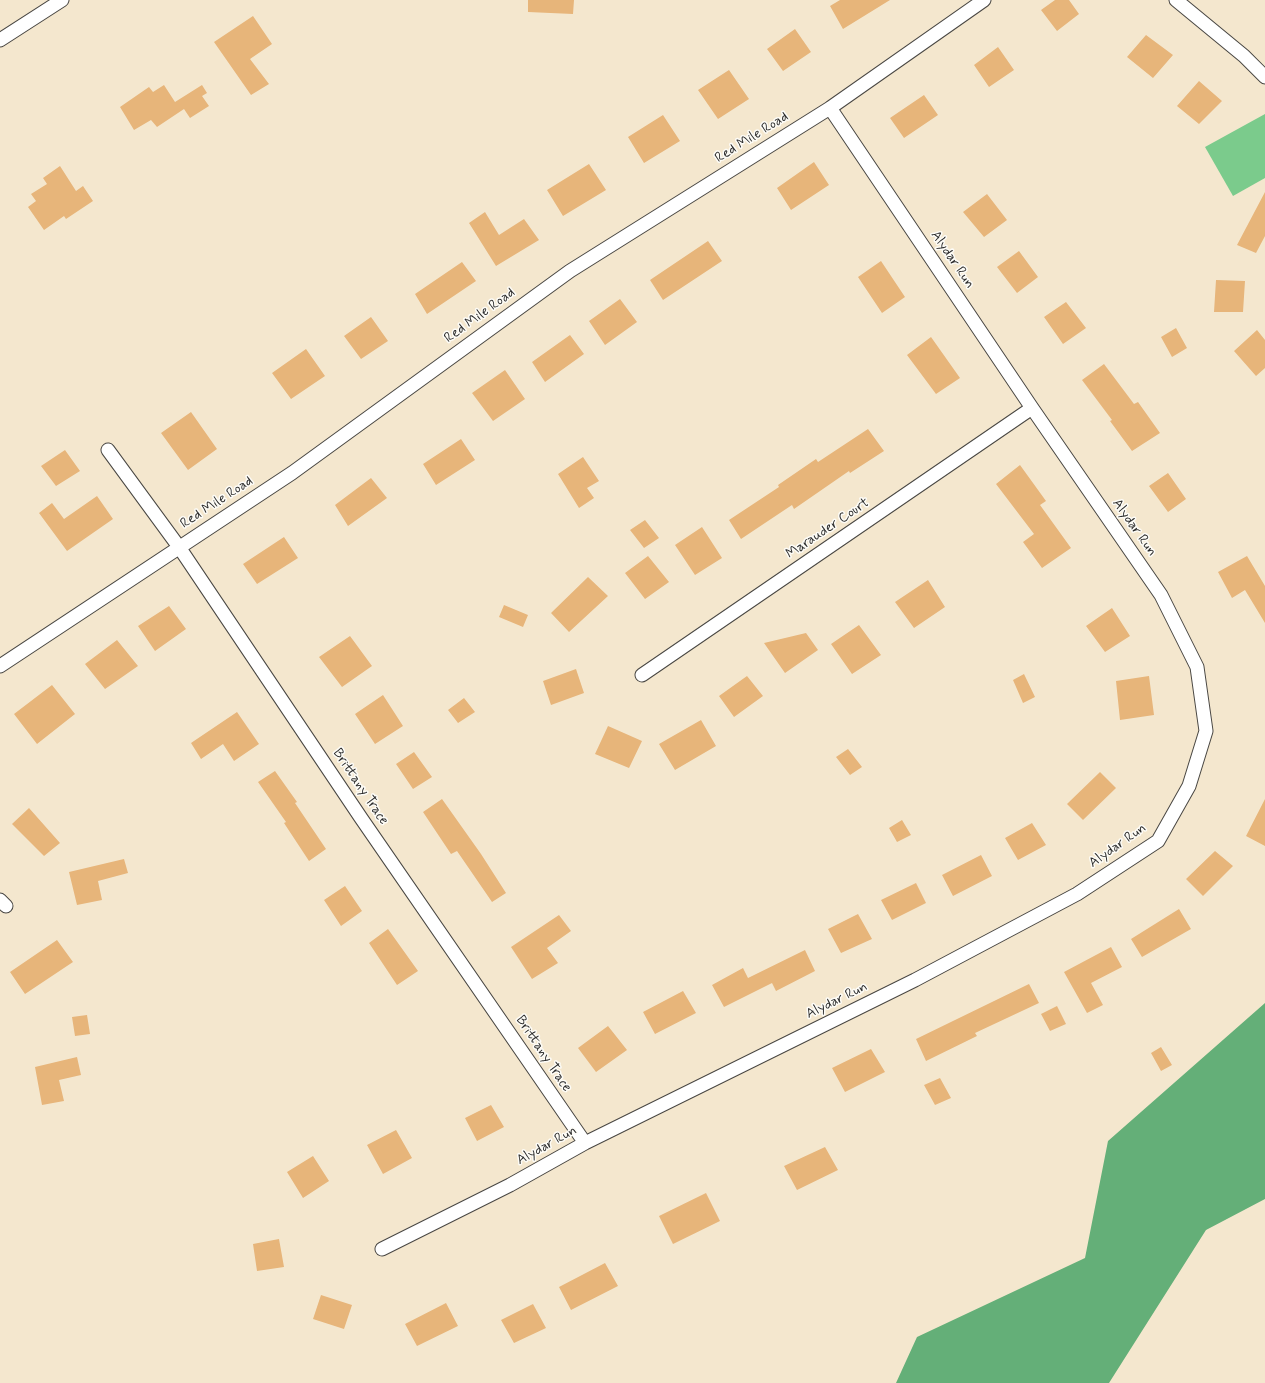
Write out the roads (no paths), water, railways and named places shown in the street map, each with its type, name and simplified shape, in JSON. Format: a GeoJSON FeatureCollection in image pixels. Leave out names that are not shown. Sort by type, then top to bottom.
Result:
{"type":"FeatureCollection","features":[{"type":"Feature","properties":{"kind":"street"},"geometry":{"type":"LineString","coordinates":[[0,40],[62,0]]}},
{"type":"Feature","properties":{"kind":"street","name":"Red Mile Road"},"geometry":{"type":"LineString","coordinates":[[0,666],[292,473],[570,271],[830,108],[984,0]]}},
{"type":"Feature","properties":{"kind":"street"},"geometry":{"type":"LineString","coordinates":[[1176,0],[1244,56],[1265,77]]}},
{"type":"Feature","properties":{"kind":"street","name":"Alydar Run"},"geometry":{"type":"LineString","coordinates":[[382,1249],[510,1185],[585,1144],[914,980],[1077,894],[1158,841],[1189,786],[1206,731],[1197,667],[1161,595],[1032,408],[830,108]]}},
{"type":"Feature","properties":{"kind":"street","name":"Marauder Court"},"geometry":{"type":"LineString","coordinates":[[642,675],[1032,408]]}},
{"type":"Feature","properties":{"kind":"street","name":"Brittany Trace"},"geometry":{"type":"LineString","coordinates":[[108,450],[179,547],[361,818],[585,1144]]}}]}
